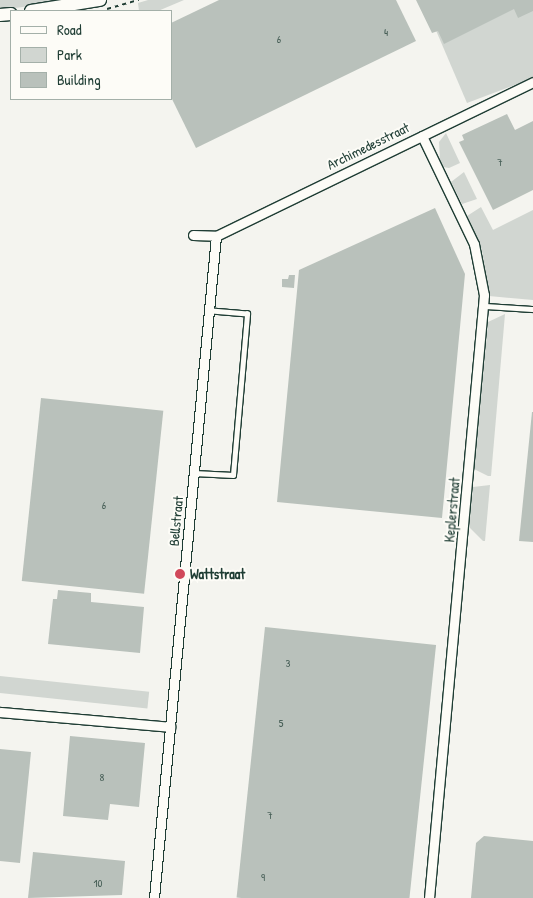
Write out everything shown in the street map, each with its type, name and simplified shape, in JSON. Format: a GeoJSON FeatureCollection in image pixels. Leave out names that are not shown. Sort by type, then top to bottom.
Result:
{"type":"FeatureCollection","features":[{"type":"Feature","properties":{"kind":"main road"},"geometry":{"type":"LineString","coordinates":[[43,10],[101,5]]}},
{"type":"Feature","properties":{"kind":"street","name":"Archimedesstraat"},"geometry":{"type":"LineString","coordinates":[[216,236],[533,82]]}},
{"type":"Feature","properties":{"kind":"street","name":"Keplerstraat"},"geometry":{"type":"LineString","coordinates":[[422,136],[474,244],[484,306],[429,898]]}},
{"type":"Feature","properties":{"kind":"street"},"geometry":{"type":"LineString","coordinates":[[193,235],[216,236]]}},
{"type":"Feature","properties":{"kind":"street","name":"Bellstraat"},"geometry":{"type":"LineString","coordinates":[[154,898],[216,236]]}},
{"type":"Feature","properties":{"kind":"street"},"geometry":{"type":"LineString","coordinates":[[0,712],[170,727]]}},
{"type":"Feature","properties":{"kind":"lane"},"geometry":{"type":"LineString","coordinates":[[484,306],[533,309]]}},
{"type":"Feature","properties":{"kind":"lane"},"geometry":{"type":"LineString","coordinates":[[194,473],[233,475],[247,314],[209,311]]}},
{"type":"Feature","properties":{"kind":"path"},"geometry":{"type":"LineString","coordinates":[[101,5],[139,0]]}},
{"type":"Feature","properties":{"kind":"green space"},"geometry":{"type":"Polygon","coordinates":[[[0,0],[75,0],[0,10],[0,0]]]}},
{"type":"Feature","properties":{"kind":"green space"},"geometry":{"type":"Polygon","coordinates":[[[148,0],[184,0],[160,10],[139,10],[138,3],[148,0]]]}},
{"type":"Feature","properties":{"kind":"green space"},"geometry":{"type":"Polygon","coordinates":[[[423,0],[533,0],[533,78],[467,103],[423,0]]]}},
{"type":"Feature","properties":{"kind":"green space"},"geometry":{"type":"Polygon","coordinates":[[[446,133],[460,163],[449,168],[443,167],[440,160],[439,142],[446,133]]]}},
{"type":"Feature","properties":{"kind":"green space"},"geometry":{"type":"Polygon","coordinates":[[[464,172],[477,199],[462,204],[451,182],[464,172]]]}},
{"type":"Feature","properties":{"kind":"green space"},"geometry":{"type":"Polygon","coordinates":[[[481,207],[493,230],[533,210],[533,300],[489,296],[482,250],[467,216],[481,207]]]}},
{"type":"Feature","properties":{"kind":"green space"},"geometry":{"type":"Polygon","coordinates":[[[505,314],[491,476],[488,476],[474,469],[488,322],[505,314]]]}},
{"type":"Feature","properties":{"kind":"green space"},"geometry":{"type":"Polygon","coordinates":[[[490,485],[485,541],[483,541],[469,527],[473,487],[490,485]]]}},
{"type":"Feature","properties":{"kind":"green space"},"geometry":{"type":"Polygon","coordinates":[[[0,676],[149,692],[147,709],[0,693],[0,676]]]}},
{"type":"Feature","properties":{"kind":"building"},"geometry":{"type":"Polygon","coordinates":[[[219,0],[396,0],[416,41],[196,148],[172,99],[172,23],[219,0]]]}},
{"type":"Feature","properties":{"kind":"building"},"geometry":{"type":"Polygon","coordinates":[[[416,0],[533,0],[533,11],[518,18],[514,9],[444,44],[438,31],[432,33],[416,0]]]}},
{"type":"Feature","properties":{"kind":"building"},"geometry":{"type":"Polygon","coordinates":[[[507,114],[515,130],[533,121],[533,190],[493,210],[459,142],[464,140],[462,135],[507,114]]]}},
{"type":"Feature","properties":{"kind":"building"},"geometry":{"type":"Polygon","coordinates":[[[435,208],[465,274],[442,518],[277,502],[299,270],[435,208]]]}},
{"type":"Feature","properties":{"kind":"building"},"geometry":{"type":"Polygon","coordinates":[[[289,275],[295,275],[294,288],[282,287],[282,279],[288,279],[289,275]]]}},
{"type":"Feature","properties":{"kind":"building"},"geometry":{"type":"Polygon","coordinates":[[[41,398],[163,411],[144,594],[22,581],[41,398]]]}},
{"type":"Feature","properties":{"kind":"building"},"geometry":{"type":"Polygon","coordinates":[[[533,412],[533,542],[519,541],[533,412]]]}},
{"type":"Feature","properties":{"kind":"building"},"geometry":{"type":"Polygon","coordinates":[[[58,590],[91,593],[91,602],[144,607],[140,653],[48,644],[53,599],[57,599],[58,590]]]}},
{"type":"Feature","properties":{"kind":"building"},"geometry":{"type":"Polygon","coordinates":[[[265,627],[436,645],[409,898],[237,898],[265,627]]]}},
{"type":"Feature","properties":{"kind":"building"},"geometry":{"type":"Polygon","coordinates":[[[70,736],[145,743],[139,807],[110,804],[108,820],[63,816],[70,736]]]}},
{"type":"Feature","properties":{"kind":"building"},"geometry":{"type":"Polygon","coordinates":[[[0,749],[31,752],[20,863],[0,861],[0,749]]]}},
{"type":"Feature","properties":{"kind":"building"},"geometry":{"type":"Polygon","coordinates":[[[484,836],[533,841],[533,898],[471,898],[476,843],[484,836]]]}},
{"type":"Feature","properties":{"kind":"building"},"geometry":{"type":"Polygon","coordinates":[[[33,852],[125,861],[122,895],[28,898],[33,852]]]}},
{"type":"Feature","properties":{"kind":"place","name":"Wattstraat"},"geometry":{"type":"Point","coordinates":[180,574]}}]}
